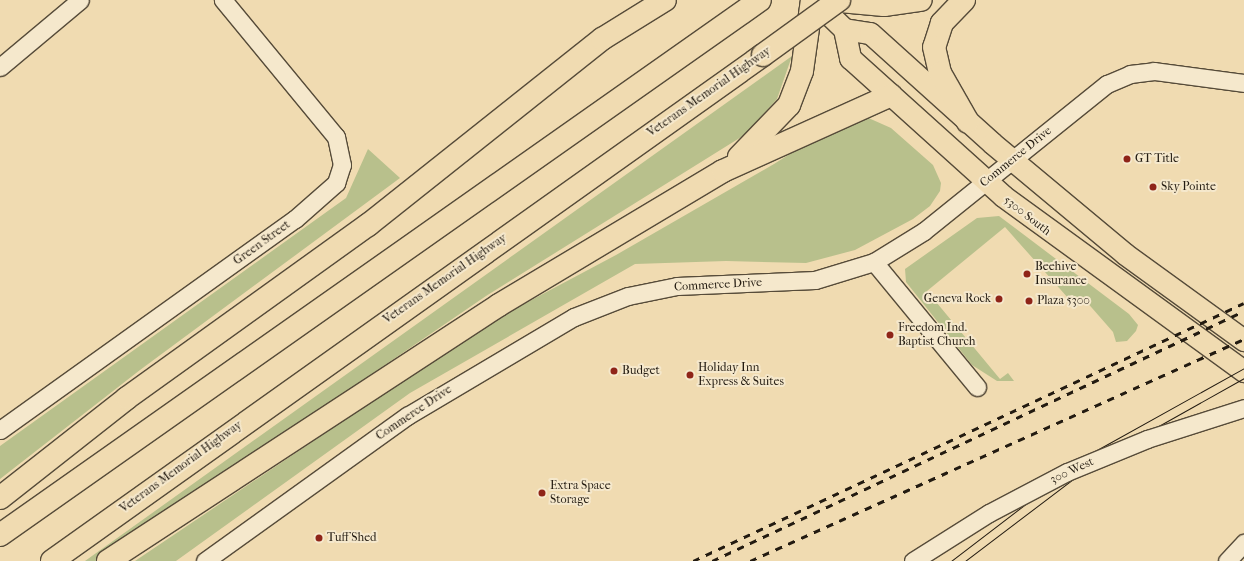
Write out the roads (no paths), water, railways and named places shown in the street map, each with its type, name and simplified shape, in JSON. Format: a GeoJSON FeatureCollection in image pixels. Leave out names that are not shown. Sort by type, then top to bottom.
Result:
{"type":"FeatureCollection","features":[{"type":"Feature","properties":{"kind":"highway"},"geometry":{"type":"LineString","coordinates":[[0,498],[127,398],[368,225],[602,39],[646,0]]}},
{"type":"Feature","properties":{"kind":"highway"},"geometry":{"type":"LineString","coordinates":[[602,39],[665,0]]}},
{"type":"Feature","properties":{"kind":"highway"},"geometry":{"type":"LineString","coordinates":[[0,535],[728,24],[760,0]]}},
{"type":"Feature","properties":{"kind":"highway"},"geometry":{"type":"LineString","coordinates":[[723,171],[775,123],[789,105],[802,71],[813,0]]}},
{"type":"Feature","properties":{"kind":"highway"},"geometry":{"type":"LineString","coordinates":[[829,0],[884,5],[921,0]]}},
{"type":"Feature","properties":{"kind":"highway","name":"Veterans Memorial Highway"},"geometry":{"type":"LineString","coordinates":[[52,561],[839,0]]}},
{"type":"Feature","properties":{"kind":"highway"},"geometry":{"type":"LineString","coordinates":[[964,0],[942,23],[934,47],[940,73],[968,122]]}},
{"type":"Feature","properties":{"kind":"highway"},"geometry":{"type":"LineString","coordinates":[[108,561],[499,305],[723,171],[891,95]]}},
{"type":"Feature","properties":{"kind":"main road"},"geometry":{"type":"LineString","coordinates":[[813,0],[844,29],[870,33],[968,122],[1125,254],[1244,340]]}},
{"type":"Feature","properties":{"kind":"main road","name":"5300 South"},"geometry":{"type":"LineString","coordinates":[[844,29],[850,58],[986,181],[1048,232],[1244,371]]}},
{"type":"Feature","properties":{"kind":"street"},"geometry":{"type":"LineString","coordinates":[[0,67],[80,0]]}},
{"type":"Feature","properties":{"kind":"street","name":"Green Street"},"geometry":{"type":"LineString","coordinates":[[0,430],[295,219],[336,183],[342,165],[336,137],[223,0]]}},
{"type":"Feature","properties":{"kind":"street","name":"Commerce Drive"},"geometry":{"type":"LineString","coordinates":[[205,561],[407,416],[574,317],[628,296],[677,286],[815,280],[874,262],[924,231],[1094,93],[1130,74],[1170,72],[1244,84]]}},
{"type":"Feature","properties":{"kind":"street"},"geometry":{"type":"LineString","coordinates":[[874,262],[977,387]]}},
{"type":"Feature","properties":{"kind":"street","name":"300 West"},"geometry":{"type":"LineString","coordinates":[[912,561],[989,513],[1066,472],[1147,439],[1244,408]]}},
{"type":"Feature","properties":{"kind":"street"},"geometry":{"type":"LineString","coordinates":[[1227,561],[1243,546]]}},
{"type":"Feature","properties":{"kind":"tram line"},"geometry":{"type":"LineString","coordinates":[[951,561],[1095,451],[1244,368]]}},
{"type":"Feature","properties":{"kind":"tram line"},"geometry":{"type":"LineString","coordinates":[[965,561],[1098,460],[1244,378]]}},
{"type":"Feature","properties":{"kind":"railway"},"geometry":{"type":"LineString","coordinates":[[693,561],[1244,303]]}},
{"type":"Feature","properties":{"kind":"railway"},"geometry":{"type":"LineString","coordinates":[[712,561],[1244,311]]}},
{"type":"Feature","properties":{"kind":"railway"},"geometry":{"type":"LineString","coordinates":[[750,561],[1244,339]]}},
{"type":"Feature","properties":{"kind":"place","name":"GT Title"},"geometry":{"type":"Point","coordinates":[1127,159]}},
{"type":"Feature","properties":{"kind":"place","name":"Sky Pointe"},"geometry":{"type":"Point","coordinates":[1153,187]}},
{"type":"Feature","properties":{"kind":"place","name":"Beehive Insurance"},"geometry":{"type":"Point","coordinates":[1027,274]}},
{"type":"Feature","properties":{"kind":"place","name":"Geneva Rock"},"geometry":{"type":"Point","coordinates":[999,299]}},
{"type":"Feature","properties":{"kind":"place","name":"Plaza 5300"},"geometry":{"type":"Point","coordinates":[1029,301]}},
{"type":"Feature","properties":{"kind":"place","name":"Freedom Ind. Baptist Church"},"geometry":{"type":"Point","coordinates":[890,335]}},
{"type":"Feature","properties":{"kind":"place","name":"Budget"},"geometry":{"type":"Point","coordinates":[614,371]}},
{"type":"Feature","properties":{"kind":"place","name":"Holiday Inn Express & Suites"},"geometry":{"type":"Point","coordinates":[690,375]}},
{"type":"Feature","properties":{"kind":"place","name":"Extra Space Storage"},"geometry":{"type":"Point","coordinates":[542,493]}},
{"type":"Feature","properties":{"kind":"place","name":"Tuff Shed"},"geometry":{"type":"Point","coordinates":[319,538]}}]}
